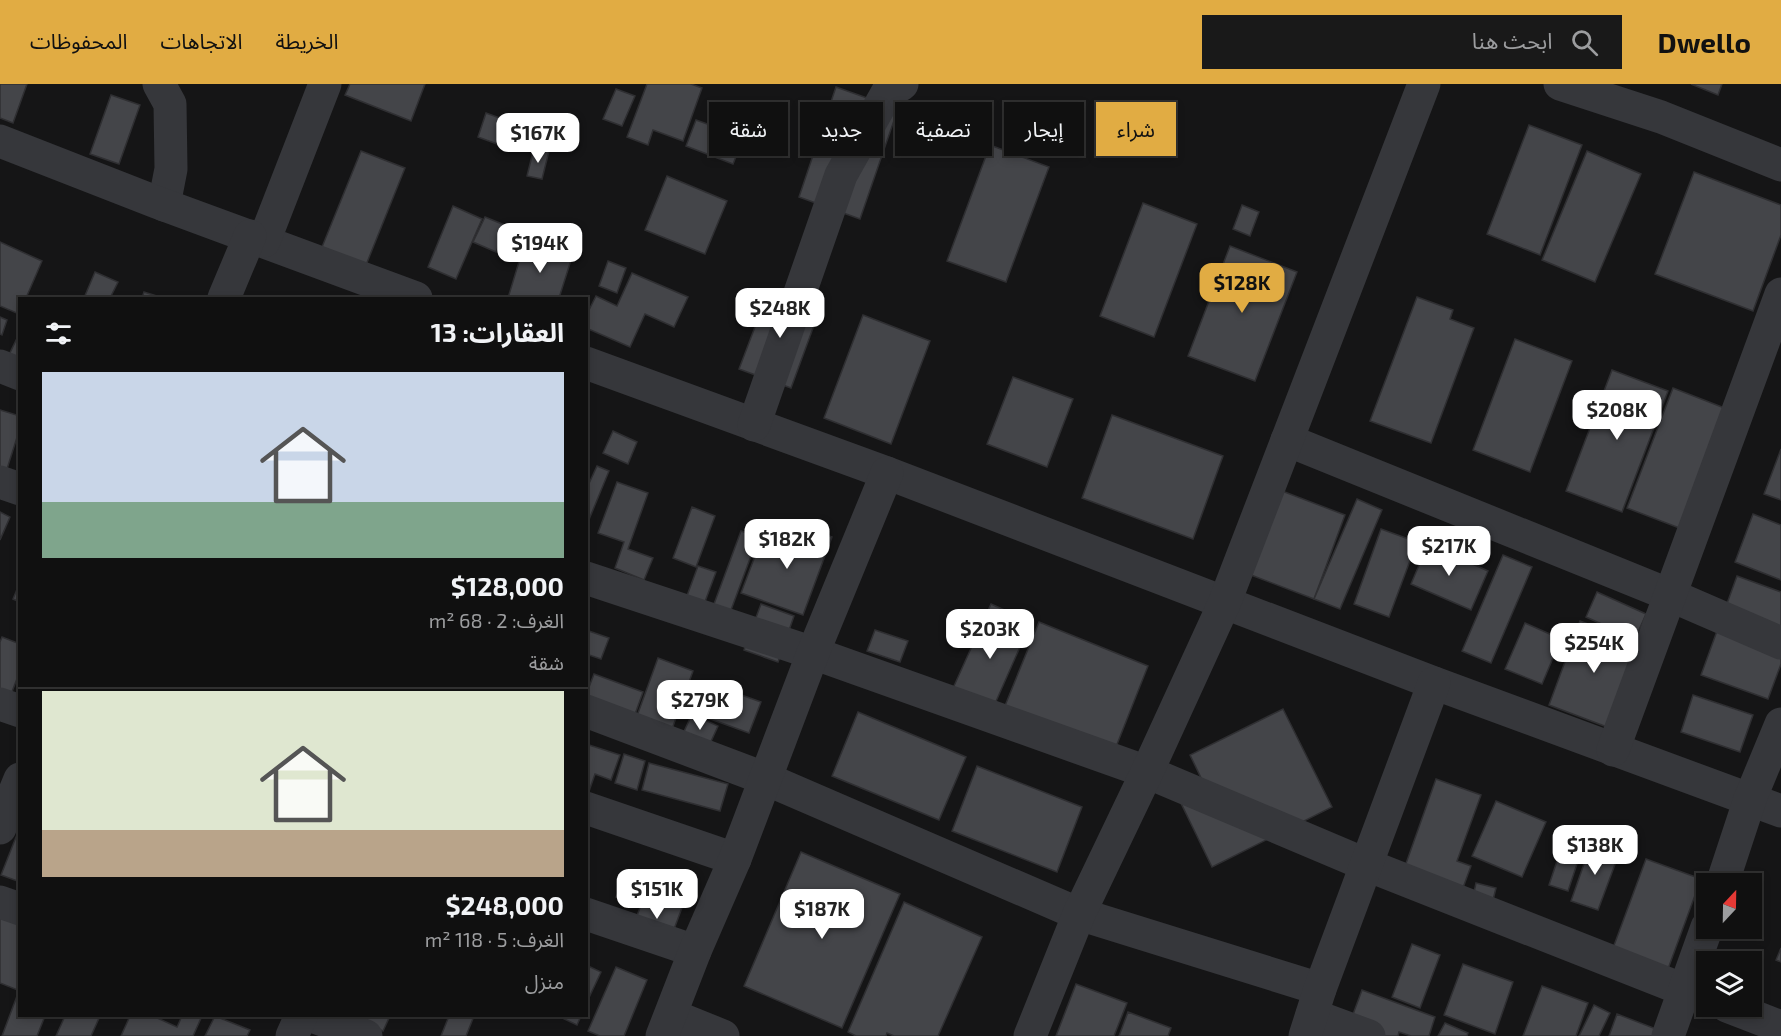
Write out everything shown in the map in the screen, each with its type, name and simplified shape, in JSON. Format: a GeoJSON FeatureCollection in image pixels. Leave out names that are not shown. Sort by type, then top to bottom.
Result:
{"type":"FeatureCollection","features":[{"type":"Feature","properties":{"kind":"street"},"geometry":{"type":"LineString","coordinates":[[159,84],[170,104],[171,169],[164,205]]}},
{"type":"Feature","properties":{"kind":"street"},"geometry":{"type":"LineString","coordinates":[[225,297],[257,238],[325,84]]}},
{"type":"Feature","properties":{"kind":"street"},"geometry":{"type":"LineString","coordinates":[[754,424],[841,175],[887,93],[902,84]]}},
{"type":"Feature","properties":{"kind":"street"},"geometry":{"type":"LineString","coordinates":[[1030,1036],[1079,914],[1224,604],[1424,84]]}},
{"type":"Feature","properties":{"kind":"street"},"geometry":{"type":"LineString","coordinates":[[1560,84],[1661,117],[1781,165]]}},
{"type":"Feature","properties":{"kind":"street"},"geometry":{"type":"LineString","coordinates":[[0,141],[164,205],[413,297]]}},
{"type":"Feature","properties":{"kind":"street"},"geometry":{"type":"LineString","coordinates":[[1613,750],[1781,294]]}},
{"type":"Feature","properties":{"kind":"street"},"geometry":{"type":"LineString","coordinates":[[588,364],[887,472],[1224,604],[1781,811]]}},
{"type":"Feature","properties":{"kind":"street"},"geometry":{"type":"LineString","coordinates":[[0,366],[18,373]]}},
{"type":"Feature","properties":{"kind":"street"},"geometry":{"type":"LineString","coordinates":[[1287,440],[1670,595],[1781,643]]}},
{"type":"Feature","properties":{"kind":"street"},"geometry":{"type":"LineString","coordinates":[[723,1036],[666,1025],[735,859],[813,653],[887,472]]}},
{"type":"Feature","properties":{"kind":"street"},"geometry":{"type":"LineString","coordinates":[[0,482],[18,488]]}},
{"type":"Feature","properties":{"kind":"street"},"geometry":{"type":"LineString","coordinates":[[588,579],[813,653],[1147,772],[1367,865],[1696,995],[1668,1036]]}},
{"type":"Feature","properties":{"kind":"street"},"geometry":{"type":"LineString","coordinates":[[1312,1013],[1434,683]]}},
{"type":"Feature","properties":{"kind":"street"},"geometry":{"type":"LineString","coordinates":[[0,704],[18,710]]}},
{"type":"Feature","properties":{"kind":"street"},"geometry":{"type":"LineString","coordinates":[[588,712],[766,779],[1369,1036]]}},
{"type":"Feature","properties":{"kind":"street"},"geometry":{"type":"LineString","coordinates":[[1726,873],[1750,799],[1781,724]]}},
{"type":"Feature","properties":{"kind":"street"},"geometry":{"type":"LineString","coordinates":[[0,828],[18,784]]}},
{"type":"Feature","properties":{"kind":"street"},"geometry":{"type":"LineString","coordinates":[[588,809],[735,859]]}},
{"type":"Feature","properties":{"kind":"street"},"geometry":{"type":"LineString","coordinates":[[0,902],[18,908]]}},
{"type":"Feature","properties":{"kind":"street"},"geometry":{"type":"LineString","coordinates":[[588,915],[695,951]]}},
{"type":"Feature","properties":{"kind":"street"},"geometry":{"type":"LineString","coordinates":[[292,1036],[301,1017]]}},
{"type":"Feature","properties":{"kind":"street"},"geometry":{"type":"LineString","coordinates":[[315,1017],[366,1036]]}},
{"type":"Feature","properties":{"kind":"street"},"geometry":{"type":"LineString","coordinates":[[1755,1017],[1781,1027]]}},
{"type":"Feature","properties":{"kind":"building"},"geometry":{"type":"Polygon","coordinates":[[[0,84],[27,84],[13,123],[0,118],[0,84]]]}},
{"type":"Feature","properties":{"kind":"building"},"geometry":{"type":"Polygon","coordinates":[[[350,84],[425,84],[411,121],[345,95],[350,84]]]}},
{"type":"Feature","properties":{"kind":"building"},"geometry":{"type":"Polygon","coordinates":[[[647,84],[691,84],[702,88],[683,141],[653,130],[648,145],[627,137],[647,84]]]}},
{"type":"Feature","properties":{"kind":"building"},"geometry":{"type":"Polygon","coordinates":[[[1691,84],[1722,84],[1718,95],[1691,84]]]}},
{"type":"Feature","properties":{"kind":"building"},"geometry":{"type":"Polygon","coordinates":[[[836,87],[878,102],[831,102],[836,87]]]}},
{"type":"Feature","properties":{"kind":"building"},"geometry":{"type":"Polygon","coordinates":[[[616,89],[635,96],[622,126],[603,119],[616,89]]]}},
{"type":"Feature","properties":{"kind":"building"},"geometry":{"type":"Polygon","coordinates":[[[111,95],[140,105],[119,164],[90,154],[111,95]]]}},
{"type":"Feature","properties":{"kind":"building"},"geometry":{"type":"Polygon","coordinates":[[[883,104],[895,108],[895,118],[883,152],[883,104]]]}},
{"type":"Feature","properties":{"kind":"building"},"geometry":{"type":"Polygon","coordinates":[[[486,113],[516,124],[508,148],[478,137],[486,113]]]}},
{"type":"Feature","properties":{"kind":"building"},"geometry":{"type":"Polygon","coordinates":[[[696,120],[709,125],[709,155],[686,146],[696,120]]]}},
{"type":"Feature","properties":{"kind":"building"},"geometry":{"type":"Polygon","coordinates":[[[1529,125],[1582,145],[1540,255],[1487,234],[1529,125]]]}},
{"type":"Feature","properties":{"kind":"building"},"geometry":{"type":"Polygon","coordinates":[[[992,146],[1004,150],[1004,156],[1020,156],[1049,167],[1006,282],[947,261],[986,156],[992,156],[992,146]]]}},
{"type":"Feature","properties":{"kind":"building"},"geometry":{"type":"Polygon","coordinates":[[[534,148],[549,151],[542,179],[527,176],[534,148]]]}},
{"type":"Feature","properties":{"kind":"building"},"geometry":{"type":"Polygon","coordinates":[[[361,151],[405,168],[366,265],[322,247],[361,151]]]}},
{"type":"Feature","properties":{"kind":"building"},"geometry":{"type":"Polygon","coordinates":[[[1587,151],[1641,174],[1595,282],[1542,260],[1587,151]]]}},
{"type":"Feature","properties":{"kind":"building"},"geometry":{"type":"Polygon","coordinates":[[[712,156],[736,156],[733,164],[712,156]]]}},
{"type":"Feature","properties":{"kind":"building"},"geometry":{"type":"Polygon","coordinates":[[[813,156],[882,156],[860,219],[799,197],[813,156]]]}},
{"type":"Feature","properties":{"kind":"building"},"geometry":{"type":"Polygon","coordinates":[[[1694,172],[1781,205],[1781,235],[1753,311],[1655,274],[1694,172]]]}},
{"type":"Feature","properties":{"kind":"building"},"geometry":{"type":"Polygon","coordinates":[[[667,176],[727,201],[705,254],[645,230],[667,176]]]}},
{"type":"Feature","properties":{"kind":"building"},"geometry":{"type":"Polygon","coordinates":[[[1143,203],[1197,224],[1154,337],[1100,316],[1143,203]]]}},
{"type":"Feature","properties":{"kind":"building"},"geometry":{"type":"Polygon","coordinates":[[[1242,205],[1259,212],[1250,236],[1233,229],[1242,205]]]}},
{"type":"Feature","properties":{"kind":"building"},"geometry":{"type":"Polygon","coordinates":[[[453,206],[482,219],[456,279],[428,267],[453,206]]]}},
{"type":"Feature","properties":{"kind":"building"},"geometry":{"type":"Polygon","coordinates":[[[485,217],[507,226],[496,252],[473,242],[485,217]]]}},
{"type":"Feature","properties":{"kind":"building"},"geometry":{"type":"Polygon","coordinates":[[[0,242],[42,261],[26,297],[18,297],[18,314],[0,306],[0,242]]]}},
{"type":"Feature","properties":{"kind":"building"},"geometry":{"type":"Polygon","coordinates":[[[525,242],[572,257],[559,297],[508,297],[525,242]]]}},
{"type":"Feature","properties":{"kind":"building"},"geometry":{"type":"Polygon","coordinates":[[[1230,246],[1297,272],[1255,381],[1188,356],[1230,246]]]}},
{"type":"Feature","properties":{"kind":"building"},"geometry":{"type":"Polygon","coordinates":[[[608,261],[626,268],[617,293],[599,286],[608,261]]]}},
{"type":"Feature","properties":{"kind":"building"},"geometry":{"type":"Polygon","coordinates":[[[95,272],[118,282],[110,297],[84,297],[95,272]]]}},
{"type":"Feature","properties":{"kind":"building"},"geometry":{"type":"Polygon","coordinates":[[[632,273],[688,297],[674,327],[645,314],[630,347],[588,329],[588,312],[596,296],[617,306],[632,273]]]}},
{"type":"Feature","properties":{"kind":"building"},"geometry":{"type":"Polygon","coordinates":[[[769,290],[820,309],[791,388],[739,369],[769,290]]]}},
{"type":"Feature","properties":{"kind":"building"},"geometry":{"type":"Polygon","coordinates":[[[144,292],[160,297],[142,297],[144,292]]]}},
{"type":"Feature","properties":{"kind":"building"},"geometry":{"type":"Polygon","coordinates":[[[1417,297],[1453,310],[1450,319],[1474,328],[1431,443],[1370,421],[1417,297]]]}},
{"type":"Feature","properties":{"kind":"building"},"geometry":{"type":"Polygon","coordinates":[[[863,315],[930,341],[891,444],[824,418],[863,315]]]}},
{"type":"Feature","properties":{"kind":"building"},"geometry":{"type":"Polygon","coordinates":[[[0,317],[7,320],[2,335],[0,334],[0,317]]]}},
{"type":"Feature","properties":{"kind":"building"},"geometry":{"type":"Polygon","coordinates":[[[18,336],[18,364],[7,359],[18,336]]]}},
{"type":"Feature","properties":{"kind":"building"},"geometry":{"type":"Polygon","coordinates":[[[1515,339],[1572,361],[1530,472],[1473,450],[1515,339]]]}},
{"type":"Feature","properties":{"kind":"building"},"geometry":{"type":"Polygon","coordinates":[[[1612,370],[1668,391],[1622,512],[1566,491],[1612,370]]]}},
{"type":"Feature","properties":{"kind":"building"},"geometry":{"type":"Polygon","coordinates":[[[1013,377],[1073,399],[1047,467],[987,444],[1013,377]]]}},
{"type":"Feature","properties":{"kind":"building"},"geometry":{"type":"Polygon","coordinates":[[[1673,388],[1727,409],[1682,529],[1627,508],[1673,388]]]}},
{"type":"Feature","properties":{"kind":"building"},"geometry":{"type":"Polygon","coordinates":[[[0,410],[18,415],[18,434],[6,472],[0,470],[0,410]]]}},
{"type":"Feature","properties":{"kind":"building"},"geometry":{"type":"Polygon","coordinates":[[[1112,415],[1223,456],[1193,539],[1082,498],[1112,415]]]}},
{"type":"Feature","properties":{"kind":"building"},"geometry":{"type":"Polygon","coordinates":[[[613,431],[637,442],[628,464],[603,453],[613,431]]]}},
{"type":"Feature","properties":{"kind":"building"},"geometry":{"type":"Polygon","coordinates":[[[1781,449],[1781,500],[1764,494],[1781,449]]]}},
{"type":"Feature","properties":{"kind":"building"},"geometry":{"type":"Polygon","coordinates":[[[597,466],[609,471],[588,522],[588,486],[597,466]]]}},
{"type":"Feature","properties":{"kind":"building"},"geometry":{"type":"Polygon","coordinates":[[[617,482],[648,493],[628,549],[653,558],[644,580],[615,568],[624,542],[598,533],[617,482]]]}},
{"type":"Feature","properties":{"kind":"building"},"geometry":{"type":"Polygon","coordinates":[[[1282,491],[1345,515],[1314,599],[1251,575],[1282,491]]]}},
{"type":"Feature","properties":{"kind":"building"},"geometry":{"type":"Polygon","coordinates":[[[1357,499],[1382,510],[1340,609],[1314,599],[1357,499]]]}},
{"type":"Feature","properties":{"kind":"building"},"geometry":{"type":"Polygon","coordinates":[[[692,507],[715,516],[696,567],[673,558],[692,507]]]}},
{"type":"Feature","properties":{"kind":"building"},"geometry":{"type":"Polygon","coordinates":[[[0,512],[10,517],[0,540],[0,512]]]}},
{"type":"Feature","properties":{"kind":"building"},"geometry":{"type":"Polygon","coordinates":[[[1753,514],[1781,525],[1781,580],[1735,562],[1753,514]]]}},
{"type":"Feature","properties":{"kind":"building"},"geometry":{"type":"Polygon","coordinates":[[[802,526],[832,537],[803,615],[741,593],[763,535],[795,546],[802,526]]]}},
{"type":"Feature","properties":{"kind":"building"},"geometry":{"type":"Polygon","coordinates":[[[1381,529],[1417,542],[1389,617],[1354,604],[1381,529]]]}},
{"type":"Feature","properties":{"kind":"building"},"geometry":{"type":"Polygon","coordinates":[[[741,531],[758,537],[724,629],[707,623],[741,531]]]}},
{"type":"Feature","properties":{"kind":"building"},"geometry":{"type":"Polygon","coordinates":[[[1428,544],[1488,571],[1471,610],[1411,584],[1428,544]]]}},
{"type":"Feature","properties":{"kind":"building"},"geometry":{"type":"Polygon","coordinates":[[[1503,555],[1532,567],[1491,663],[1462,651],[1503,555]]]}},
{"type":"Feature","properties":{"kind":"building"},"geometry":{"type":"Polygon","coordinates":[[[698,566],[716,572],[699,618],[681,612],[698,566]]]}},
{"type":"Feature","properties":{"kind":"building"},"geometry":{"type":"Polygon","coordinates":[[[1737,576],[1781,592],[1781,664],[1768,699],[1701,675],[1737,576]]]}},
{"type":"Feature","properties":{"kind":"building"},"geometry":{"type":"Polygon","coordinates":[[[18,587],[18,601],[13,599],[18,587]]]}},
{"type":"Feature","properties":{"kind":"building"},"geometry":{"type":"Polygon","coordinates":[[[1597,592],[1646,614],[1635,639],[1586,617],[1597,592]]]}},
{"type":"Feature","properties":{"kind":"building"},"geometry":{"type":"Polygon","coordinates":[[[761,604],[794,616],[778,662],[744,650],[761,604]]]}},
{"type":"Feature","properties":{"kind":"building"},"geometry":{"type":"Polygon","coordinates":[[[991,604],[1031,622],[990,715],[949,697],[991,604]]]}},
{"type":"Feature","properties":{"kind":"building"},"geometry":{"type":"Polygon","coordinates":[[[1580,621],[1639,643],[1607,727],[1549,705],[1580,621]]]}},
{"type":"Feature","properties":{"kind":"building"},"geometry":{"type":"Polygon","coordinates":[[[1039,622],[1148,666],[1110,762],[1000,718],[1039,622]]]}},
{"type":"Feature","properties":{"kind":"building"},"geometry":{"type":"Polygon","coordinates":[[[1525,623],[1561,639],[1542,684],[1505,669],[1525,623]]]}},
{"type":"Feature","properties":{"kind":"building"},"geometry":{"type":"Polygon","coordinates":[[[875,630],[908,641],[900,662],[867,651],[875,630]]]}},
{"type":"Feature","properties":{"kind":"building"},"geometry":{"type":"Polygon","coordinates":[[[588,631],[609,638],[601,659],[588,655],[588,631]]]}},
{"type":"Feature","properties":{"kind":"building"},"geometry":{"type":"Polygon","coordinates":[[[2,637],[18,643],[18,676],[8,702],[0,699],[0,642],[2,637]]]}},
{"type":"Feature","properties":{"kind":"building"},"geometry":{"type":"Polygon","coordinates":[[[658,658],[693,671],[672,729],[637,716],[658,658]]]}},
{"type":"Feature","properties":{"kind":"building"},"geometry":{"type":"Polygon","coordinates":[[[594,674],[643,692],[634,717],[588,702],[588,690],[594,674]]]}},
{"type":"Feature","properties":{"kind":"building"},"geometry":{"type":"Polygon","coordinates":[[[705,682],[761,702],[749,733],[694,713],[705,682]]]}},
{"type":"Feature","properties":{"kind":"building"},"geometry":{"type":"Polygon","coordinates":[[[1693,695],[1753,715],[1740,752],[1681,732],[1693,695]]]}},
{"type":"Feature","properties":{"kind":"building"},"geometry":{"type":"Polygon","coordinates":[[[1283,709],[1332,807],[1212,867],[1177,795],[1203,782],[1190,755],[1283,709]]]}},
{"type":"Feature","properties":{"kind":"building"},"geometry":{"type":"Polygon","coordinates":[[[858,712],[966,757],[939,820],[832,776],[858,712]]]}},
{"type":"Feature","properties":{"kind":"building"},"geometry":{"type":"Polygon","coordinates":[[[692,714],[718,726],[708,748],[682,736],[692,714]]]}},
{"type":"Feature","properties":{"kind":"building"},"geometry":{"type":"Polygon","coordinates":[[[588,745],[620,755],[611,780],[595,774],[588,794],[588,745]]]}},
{"type":"Feature","properties":{"kind":"building"},"geometry":{"type":"Polygon","coordinates":[[[624,754],[645,761],[637,790],[615,783],[624,754]]]}},
{"type":"Feature","properties":{"kind":"building"},"geometry":{"type":"Polygon","coordinates":[[[649,763],[728,784],[720,811],[642,790],[649,763]]]}},
{"type":"Feature","properties":{"kind":"building"},"geometry":{"type":"Polygon","coordinates":[[[977,766],[1082,807],[1057,872],[952,831],[977,766]]]}},
{"type":"Feature","properties":{"kind":"building"},"geometry":{"type":"Polygon","coordinates":[[[1436,779],[1481,795],[1457,861],[1471,866],[1456,907],[1398,886],[1436,779]]]}},
{"type":"Feature","properties":{"kind":"building"},"geometry":{"type":"Polygon","coordinates":[[[1496,801],[1546,822],[1522,877],[1472,856],[1496,801]]]}},
{"type":"Feature","properties":{"kind":"building"},"geometry":{"type":"Polygon","coordinates":[[[1568,828],[1587,834],[1568,891],[1549,885],[1568,828]]]}},
{"type":"Feature","properties":{"kind":"building"},"geometry":{"type":"Polygon","coordinates":[[[18,832],[18,881],[1,875],[18,832]]]}},
{"type":"Feature","properties":{"kind":"building"},"geometry":{"type":"Polygon","coordinates":[[[1592,841],[1620,851],[1598,910],[1571,901],[1592,841]]]}},
{"type":"Feature","properties":{"kind":"building"},"geometry":{"type":"Polygon","coordinates":[[[801,852],[900,894],[842,1028],[744,986],[801,852]]]}},
{"type":"Feature","properties":{"kind":"building"},"geometry":{"type":"Polygon","coordinates":[[[1646,859],[1696,877],[1696,893],[1661,988],[1606,967],[1646,859]]]}},
{"type":"Feature","properties":{"kind":"building"},"geometry":{"type":"Polygon","coordinates":[[[628,871],[644,879],[633,904],[616,897],[628,871]]]}},
{"type":"Feature","properties":{"kind":"building"},"geometry":{"type":"Polygon","coordinates":[[[1476,883],[1496,888],[1490,912],[1471,906],[1476,883]]]}},
{"type":"Feature","properties":{"kind":"building"},"geometry":{"type":"Polygon","coordinates":[[[649,884],[686,897],[664,956],[627,942],[649,884]]]}},
{"type":"Feature","properties":{"kind":"building"},"geometry":{"type":"Polygon","coordinates":[[[904,902],[982,937],[938,1036],[894,1036],[887,1033],[886,1036],[856,1036],[848,1032],[904,902]]]}},
{"type":"Feature","properties":{"kind":"building"},"geometry":{"type":"Polygon","coordinates":[[[0,917],[18,924],[18,990],[0,983],[0,917]]]}},
{"type":"Feature","properties":{"kind":"building"},"geometry":{"type":"Polygon","coordinates":[[[1412,944],[1440,955],[1420,1008],[1392,997],[1412,944]]]}},
{"type":"Feature","properties":{"kind":"building"},"geometry":{"type":"Polygon","coordinates":[[[1781,948],[1781,962],[1776,960],[1781,948]]]}},
{"type":"Feature","properties":{"kind":"building"},"geometry":{"type":"Polygon","coordinates":[[[1463,964],[1513,982],[1495,1034],[1444,1015],[1463,964]]]}},
{"type":"Feature","properties":{"kind":"building"},"geometry":{"type":"Polygon","coordinates":[[[588,966],[601,972],[588,1000],[588,966]]]}},
{"type":"Feature","properties":{"kind":"building"},"geometry":{"type":"Polygon","coordinates":[[[616,967],[647,980],[624,1036],[600,1036],[588,1031],[616,967]]]}},
{"type":"Feature","properties":{"kind":"building"},"geometry":{"type":"Polygon","coordinates":[[[1076,984],[1127,1003],[1114,1036],[1056,1036],[1076,984]]]}},
{"type":"Feature","properties":{"kind":"building"},"geometry":{"type":"Polygon","coordinates":[[[1542,986],[1588,1003],[1576,1036],[1523,1036],[1542,986]]]}},
{"type":"Feature","properties":{"kind":"building"},"geometry":{"type":"Polygon","coordinates":[[[1362,990],[1435,1017],[1429,1036],[1411,1036],[1399,1032],[1398,1036],[1345,1036],[1362,990]]]}},
{"type":"Feature","properties":{"kind":"building"},"geometry":{"type":"Polygon","coordinates":[[[17,996],[18,1017],[45,1017],[37,1036],[2,1036],[17,996]]]}},
{"type":"Feature","properties":{"kind":"building"},"geometry":{"type":"Polygon","coordinates":[[[1594,1005],[1610,1013],[1599,1036],[1579,1036],[1594,1005]]]}},
{"type":"Feature","properties":{"kind":"building"},"geometry":{"type":"Polygon","coordinates":[[[1128,1012],[1171,1028],[1168,1036],[1119,1036],[1128,1012]]]}},
{"type":"Feature","properties":{"kind":"building"},"geometry":{"type":"Polygon","coordinates":[[[1617,1014],[1656,1029],[1654,1036],[1609,1036],[1617,1014]]]}},
{"type":"Feature","properties":{"kind":"building"},"geometry":{"type":"Polygon","coordinates":[[[65,1017],[100,1017],[91,1036],[56,1036],[65,1017]]]}},
{"type":"Feature","properties":{"kind":"building"},"geometry":{"type":"Polygon","coordinates":[[[130,1017],[155,1017],[177,1027],[182,1017],[202,1017],[193,1036],[121,1036],[130,1017]]]}},
{"type":"Feature","properties":{"kind":"building"},"geometry":{"type":"Polygon","coordinates":[[[214,1017],[250,1030],[247,1036],[205,1036],[214,1017]]]}},
{"type":"Feature","properties":{"kind":"building"},"geometry":{"type":"Polygon","coordinates":[[[332,1017],[390,1017],[383,1031],[367,1024],[332,1017]]]}},
{"type":"Feature","properties":{"kind":"building"},"geometry":{"type":"Polygon","coordinates":[[[449,1017],[474,1017],[466,1036],[441,1036],[449,1017]]]}},
{"type":"Feature","properties":{"kind":"building"},"geometry":{"type":"Polygon","coordinates":[[[562,1017],[581,1017],[577,1025],[562,1017]]]}},
{"type":"Feature","properties":{"kind":"building"},"geometry":{"type":"Polygon","coordinates":[[[1445,1023],[1468,1033],[1467,1036],[1438,1036],[1445,1023]]]}}]}
